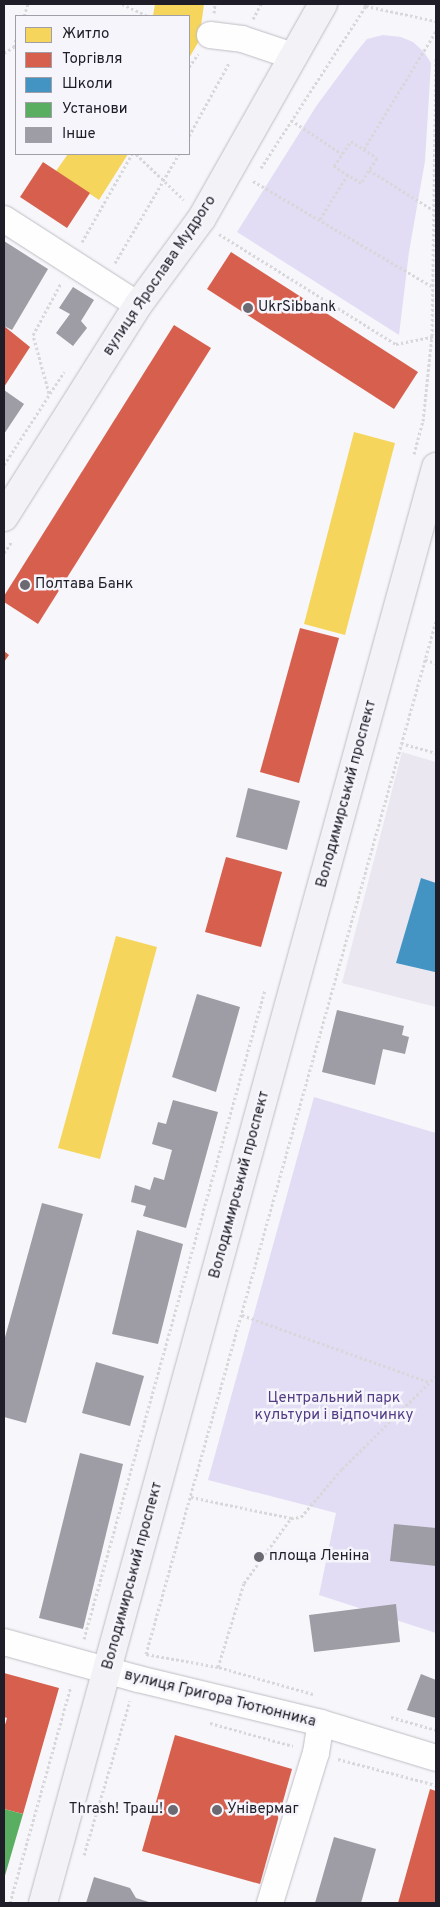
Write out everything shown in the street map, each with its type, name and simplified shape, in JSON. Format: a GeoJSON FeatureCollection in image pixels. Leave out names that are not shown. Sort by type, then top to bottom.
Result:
{"type":"FeatureCollection","features":[{"type":"Feature","properties":{"kind":"main road","name":"вулиця Ярослава Мудрого"},"geometry":{"type":"LineString","coordinates":[[4,517],[128,299],[202,218],[323,4]]}},
{"type":"Feature","properties":{"kind":"main road","name":"Володимирський проспект"},"geometry":{"type":"LineString","coordinates":[[43,1903],[107,1671],[424,463]]}},
{"type":"Feature","properties":{"kind":"street"},"geometry":{"type":"LineString","coordinates":[[210,35],[242,39],[293,56]]}},
{"type":"Feature","properties":{"kind":"street"},"geometry":{"type":"LineString","coordinates":[[4,219],[128,299]]}},
{"type":"Feature","properties":{"kind":"street","name":"вулиця Григора Тютюнника"},"geometry":{"type":"LineString","coordinates":[[4,1642],[107,1671],[321,1723],[436,1758]]}},
{"type":"Feature","properties":{"kind":"street"},"geometry":{"type":"LineString","coordinates":[[270,1903],[316,1752],[321,1723]]}},
{"type":"Feature","properties":{"kind":"path"},"geometry":{"type":"LineString","coordinates":[[122,4],[146,15]]}},
{"type":"Feature","properties":{"kind":"path"},"geometry":{"type":"LineString","coordinates":[[190,134],[261,4]]}},
{"type":"Feature","properties":{"kind":"path"},"geometry":{"type":"LineString","coordinates":[[366,6],[436,21]]}},
{"type":"Feature","properties":{"kind":"path"},"geometry":{"type":"LineString","coordinates":[[364,149],[436,31]]}},
{"type":"Feature","properties":{"kind":"path"},"geometry":{"type":"LineString","coordinates":[[4,53],[14,46],[15,42]]}},
{"type":"Feature","properties":{"kind":"path"},"geometry":{"type":"LineString","coordinates":[[424,463],[423,421],[434,336],[431,286],[436,56]]}},
{"type":"Feature","properties":{"kind":"path"},"geometry":{"type":"LineString","coordinates":[[291,120],[342,154]]}},
{"type":"Feature","properties":{"kind":"path"},"geometry":{"type":"LineString","coordinates":[[351,140],[377,158],[361,183],[334,166],[342,154],[351,140]]}},
{"type":"Feature","properties":{"kind":"path"},"geometry":{"type":"LineString","coordinates":[[137,155],[220,234],[396,344],[434,336]]}},
{"type":"Feature","properties":{"kind":"path"},"geometry":{"type":"LineString","coordinates":[[128,299],[114,266],[178,155]]}},
{"type":"Feature","properties":{"kind":"path"},"geometry":{"type":"LineString","coordinates":[[369,170],[433,210]]}},
{"type":"Feature","properties":{"kind":"path"},"geometry":{"type":"LineString","coordinates":[[320,219],[348,174]]}},
{"type":"Feature","properties":{"kind":"path"},"geometry":{"type":"LineString","coordinates":[[254,181],[431,286]]}},
{"type":"Feature","properties":{"kind":"path"},"geometry":{"type":"LineString","coordinates":[[4,465],[65,370]]}},
{"type":"Feature","properties":{"kind":"path"},"geometry":{"type":"LineString","coordinates":[[146,1654],[436,621]]}},
{"type":"Feature","properties":{"kind":"path"},"geometry":{"type":"LineString","coordinates":[[425,660],[436,663]]}},
{"type":"Feature","properties":{"kind":"path"},"geometry":{"type":"LineString","coordinates":[[401,743],[436,753]]}},
{"type":"Feature","properties":{"kind":"path"},"geometry":{"type":"LineString","coordinates":[[84,1640],[267,982]]}},
{"type":"Feature","properties":{"kind":"path"},"geometry":{"type":"LineString","coordinates":[[242,1315],[429,1382]]}},
{"type":"Feature","properties":{"kind":"path"},"geometry":{"type":"LineString","coordinates":[[191,1497],[291,1518],[301,1518],[342,1469],[436,1376]]}},
{"type":"Feature","properties":{"kind":"path"},"geometry":{"type":"LineString","coordinates":[[218,1667],[244,1583],[291,1518]]}},
{"type":"Feature","properties":{"kind":"path"},"geometry":{"type":"LineString","coordinates":[[10,1903],[71,1685]]}},
{"type":"Feature","properties":{"kind":"path"},"geometry":{"type":"LineString","coordinates":[[84,1857],[129,1701],[136,1703]]}},
{"type":"Feature","properties":{"kind":"path"},"geometry":{"type":"LineString","coordinates":[[206,1722],[436,1786]]}},
{"type":"Feature","properties":{"kind":"shaded area"},"geometry":{"type":"Polygon","coordinates":[[[402,752],[436,762],[436,1007],[342,983],[402,752]]]}},
{"type":"Feature","properties":{"kind":"green space"},"geometry":{"type":"Polygon","coordinates":[[[383,35],[401,37],[413,42],[424,52],[431,63],[425,161],[409,252],[399,335],[237,232],[317,105],[354,55],[367,39],[383,35]]]}},
{"type":"Feature","properties":{"kind":"green space","name":"Центральний парк культури і відпочинку"},"geometry":{"type":"Polygon","coordinates":[[[314,1097],[436,1133],[436,1633],[319,1595],[336,1513],[208,1480],[314,1097]]]}},
{"type":"Feature","properties":{"kind":"building: Житло"},"geometry":{"type":"Polygon","coordinates":[[[155,4],[204,4],[199,41],[190,56],[190,15],[153,15],[155,4]]]}},
{"type":"Feature","properties":{"kind":"building: Житло"},"geometry":{"type":"Polygon","coordinates":[[[67,155],[127,155],[99,200],[56,171],[67,155]]]}},
{"type":"Feature","properties":{"kind":"building: Житло"},"geometry":{"type":"Polygon","coordinates":[[[354,432],[395,443],[345,635],[304,624],[354,432]]]}},
{"type":"Feature","properties":{"kind":"building: Житло"},"geometry":{"type":"Polygon","coordinates":[[[116,936],[157,947],[100,1159],[58,1148],[116,936]]]}},
{"type":"Feature","properties":{"kind":"building: Торгівля"},"geometry":{"type":"Polygon","coordinates":[[[43,162],[90,193],[67,228],[20,197],[43,162]]]}},
{"type":"Feature","properties":{"kind":"building: Торгівля"},"geometry":{"type":"Polygon","coordinates":[[[231,252],[418,372],[394,409],[207,289],[231,252]]]}},
{"type":"Feature","properties":{"kind":"building: Торгівля"},"geometry":{"type":"Polygon","coordinates":[[[174,325],[211,348],[38,624],[4,602],[4,596],[174,325]]]}},
{"type":"Feature","properties":{"kind":"building: Торгівля"},"geometry":{"type":"Polygon","coordinates":[[[4,326],[30,347],[4,387],[4,326]]]}},
{"type":"Feature","properties":{"kind":"building: Торгівля"},"geometry":{"type":"Polygon","coordinates":[[[300,628],[339,638],[299,783],[260,772],[300,628]]]}},
{"type":"Feature","properties":{"kind":"building: Торгівля"},"geometry":{"type":"Polygon","coordinates":[[[4,651],[9,655],[4,662],[4,651]]]}},
{"type":"Feature","properties":{"kind":"building: Торгівля"},"geometry":{"type":"Polygon","coordinates":[[[226,857],[282,872],[261,947],[205,932],[226,857]]]}},
{"type":"Feature","properties":{"kind":"building: Торгівля"},"geometry":{"type":"Polygon","coordinates":[[[4,1673],[59,1688],[23,1814],[4,1809],[4,1728],[7,1718],[4,1717],[4,1673]]]}},
{"type":"Feature","properties":{"kind":"building: Торгівля","name":"Універмаг"},"geometry":{"type":"Polygon","coordinates":[[[175,1735],[292,1769],[260,1884],[142,1851],[175,1735]]]}},
{"type":"Feature","properties":{"kind":"building: Торгівля"},"geometry":{"type":"Polygon","coordinates":[[[430,1789],[436,1791],[436,1903],[398,1903],[430,1789]]]}},
{"type":"Feature","properties":{"kind":"building: Школи"},"geometry":{"type":"Polygon","coordinates":[[[421,878],[436,883],[435,972],[396,963],[421,878]]]}},
{"type":"Feature","properties":{"kind":"building: Установи"},"geometry":{"type":"Polygon","coordinates":[[[4,1809],[23,1814],[4,1879],[4,1809]]]}},
{"type":"Feature","properties":{"kind":"building: Інше"},"geometry":{"type":"Polygon","coordinates":[[[4,241],[48,269],[12,330],[4,326],[4,241]]]}},
{"type":"Feature","properties":{"kind":"building: Інше"},"geometry":{"type":"Polygon","coordinates":[[[73,287],[94,300],[81,321],[87,328],[73,346],[56,333],[70,314],[59,308],[73,287]]]}},
{"type":"Feature","properties":{"kind":"building: Інше"},"geometry":{"type":"Polygon","coordinates":[[[4,390],[24,404],[4,434],[4,390]]]}},
{"type":"Feature","properties":{"kind":"building: Інше"},"geometry":{"type":"Polygon","coordinates":[[[248,788],[300,801],[287,850],[236,837],[248,788]]]}},
{"type":"Feature","properties":{"kind":"building: Інше"},"geometry":{"type":"Polygon","coordinates":[[[197,994],[240,1007],[216,1092],[172,1077],[197,994]]]}},
{"type":"Feature","properties":{"kind":"building: Інше"},"geometry":{"type":"Polygon","coordinates":[[[337,1010],[404,1026],[402,1035],[409,1037],[405,1054],[383,1049],[375,1085],[322,1072],[337,1010]]]}},
{"type":"Feature","properties":{"kind":"building: Інше"},"geometry":{"type":"Polygon","coordinates":[[[173,1100],[218,1112],[186,1228],[143,1216],[146,1206],[131,1202],[135,1185],[150,1190],[154,1177],[164,1180],[172,1150],[152,1144],[158,1122],[166,1124],[173,1100]]]}},
{"type":"Feature","properties":{"kind":"building: Інше"},"geometry":{"type":"Polygon","coordinates":[[[42,1203],[83,1214],[26,1423],[4,1417],[4,1341],[42,1203]]]}},
{"type":"Feature","properties":{"kind":"building: Інше"},"geometry":{"type":"Polygon","coordinates":[[[137,1230],[183,1244],[158,1344],[112,1334],[137,1230]]]}},
{"type":"Feature","properties":{"kind":"building: Інше"},"geometry":{"type":"Polygon","coordinates":[[[96,1362],[144,1376],[130,1426],[82,1413],[96,1362]]]}},
{"type":"Feature","properties":{"kind":"building: Інше"},"geometry":{"type":"Polygon","coordinates":[[[80,1453],[123,1464],[83,1629],[39,1618],[80,1453]]]}},
{"type":"Feature","properties":{"kind":"building: Інше"},"geometry":{"type":"Polygon","coordinates":[[[394,1524],[436,1528],[436,1566],[390,1561],[394,1524]]]}},
{"type":"Feature","properties":{"kind":"building: Інше"},"geometry":{"type":"Polygon","coordinates":[[[396,1604],[400,1642],[314,1652],[309,1615],[396,1604]]]}},
{"type":"Feature","properties":{"kind":"building: Інше"},"geometry":{"type":"Polygon","coordinates":[[[421,1674],[436,1680],[436,1718],[407,1710],[421,1674]]]}},
{"type":"Feature","properties":{"kind":"building: Інше"},"geometry":{"type":"Polygon","coordinates":[[[334,1837],[376,1849],[361,1903],[315,1903],[334,1837]]]}},
{"type":"Feature","properties":{"kind":"building: Інше"},"geometry":{"type":"Polygon","coordinates":[[[94,1877],[130,1888],[136,1898],[152,1903],[86,1903],[94,1877]]]}},
{"type":"Feature","properties":{"kind":"place","name":"UkrSibbank"},"geometry":{"type":"Point","coordinates":[248,308]}},
{"type":"Feature","properties":{"kind":"place","name":"Полтава Банк"},"geometry":{"type":"Point","coordinates":[25,585]}},
{"type":"Feature","properties":{"kind":"place","name":"площа Леніна"},"geometry":{"type":"Point","coordinates":[259,1557]}},
{"type":"Feature","properties":{"kind":"place","name":"Thrash! Траш!"},"geometry":{"type":"Point","coordinates":[173,1810]}},
{"type":"Feature","properties":{"kind":"place","name":"Універмаг"},"geometry":{"type":"Point","coordinates":[217,1810]}}]}
